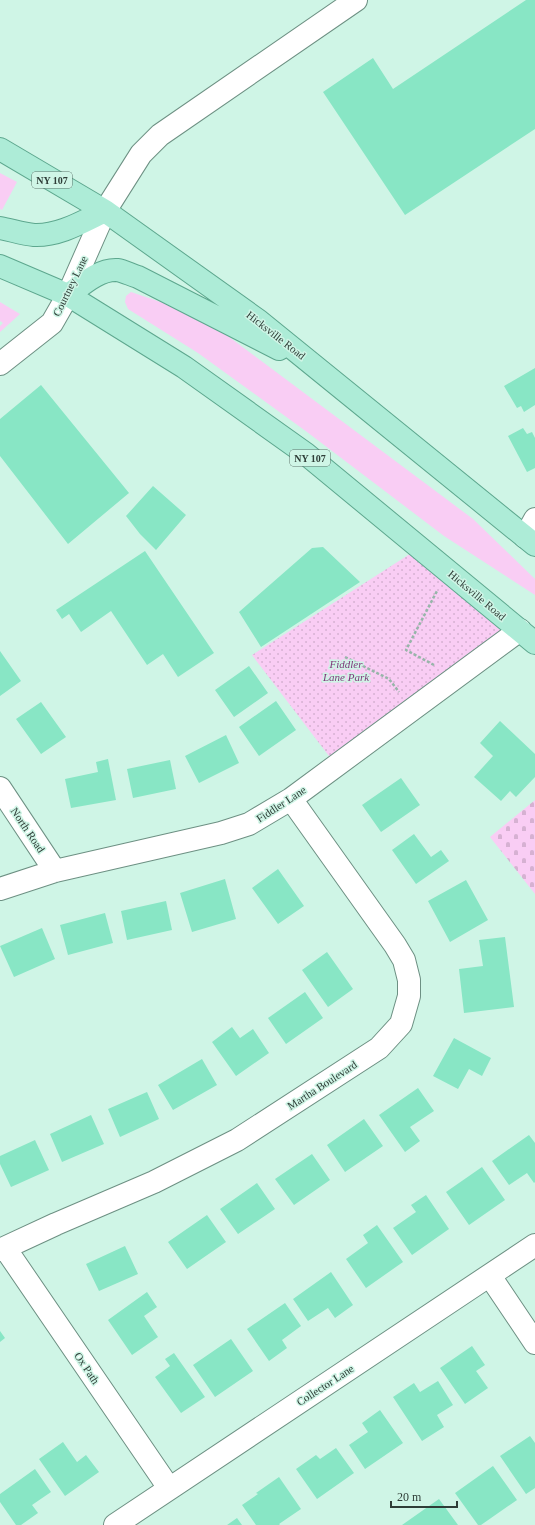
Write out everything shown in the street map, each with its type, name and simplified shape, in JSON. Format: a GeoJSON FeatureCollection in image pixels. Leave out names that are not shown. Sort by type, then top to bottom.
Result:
{"type":"FeatureCollection","features":[{"type":"Feature","properties":{"kind":"main road","name":"Hicksville Road"},"geometry":{"type":"LineString","coordinates":[[0,149],[105,211],[259,321],[532,534]]}},
{"type":"Feature","properties":{"kind":"main road"},"geometry":{"type":"LineString","coordinates":[[0,228],[34,235],[53,233],[70,228],[105,211]]}},
{"type":"Feature","properties":{"kind":"main road","name":"NY 107"},"geometry":{"type":"LineString","coordinates":[[0,266],[68,295]]}},
{"type":"Feature","properties":{"kind":"main road"},"geometry":{"type":"LineString","coordinates":[[68,295],[97,275],[108,270],[118,270],[138,277],[320,370]]}},
{"type":"Feature","properties":{"kind":"main road","name":"Hicksville Road"},"geometry":{"type":"LineString","coordinates":[[68,295],[184,367],[306,454],[527,637]]}},
{"type":"Feature","properties":{"kind":"street","name":"Courtney Lane"},"geometry":{"type":"LineString","coordinates":[[0,364],[52,323],[68,295],[105,211],[141,154],[160,135],[356,0]]}},
{"type":"Feature","properties":{"kind":"street","name":"Fiddler Lane"},"geometry":{"type":"LineString","coordinates":[[0,889],[55,871],[221,833],[249,824],[291,799],[456,677],[527,637]]}},
{"type":"Feature","properties":{"kind":"street","name":"North Road"},"geometry":{"type":"LineString","coordinates":[[0,788],[55,871]]}},
{"type":"Feature","properties":{"kind":"street","name":"Martha Boulevard"},"geometry":{"type":"LineString","coordinates":[[3,1249],[56,1224],[154,1182],[237,1140],[379,1048],[400,1024],[409,996],[409,980],[404,960],[395,945],[291,799]]}},
{"type":"Feature","properties":{"kind":"street","name":"Collector Lane"},"geometry":{"type":"LineString","coordinates":[[115,1525],[535,1246]]}},
{"type":"Feature","properties":{"kind":"street","name":"Ox Path"},"geometry":{"type":"LineString","coordinates":[[3,1249],[169,1488]]}},
{"type":"Feature","properties":{"kind":"street"},"geometry":{"type":"LineString","coordinates":[[490,1276],[535,1343]]}},
{"type":"Feature","properties":{"kind":"path"},"geometry":{"type":"LineString","coordinates":[[449,571],[406,650],[456,677]]}},
{"type":"Feature","properties":{"kind":"path"},"geometry":{"type":"LineString","coordinates":[[345,657],[389,679],[413,709]]}},
{"type":"Feature","properties":{"kind":"green space"},"geometry":{"type":"Polygon","coordinates":[[[0,173],[17,182],[2,210],[0,209],[0,173]]]}},
{"type":"Feature","properties":{"kind":"green space"},"geometry":{"type":"Polygon","coordinates":[[[131,292],[184,310],[221,331],[473,519],[535,579],[535,595],[444,536],[307,432],[198,353],[128,309],[125,302],[126,296],[131,292]]]}},
{"type":"Feature","properties":{"kind":"green space"},"geometry":{"type":"Polygon","coordinates":[[[0,302],[20,314],[0,332],[0,326],[3,323],[0,321],[0,302]]]}},
{"type":"Feature","properties":{"kind":"green space","name":"Fiddler Lane Park"},"geometry":{"type":"Polygon","coordinates":[[[413,552],[508,629],[332,760],[252,655],[413,552]]]}},
{"type":"Feature","properties":{"kind":"green space"},"geometry":{"type":"Polygon","coordinates":[[[535,800],[535,894],[490,837],[535,800]]]}},
{"type":"Feature","properties":{"kind":"building"},"geometry":{"type":"Polygon","coordinates":[[[526,0],[535,0],[535,129],[405,215],[323,92],[373,58],[393,89],[526,0]]]}},
{"type":"Feature","properties":{"kind":"building"},"geometry":{"type":"Polygon","coordinates":[[[535,368],[535,405],[524,412],[521,406],[517,408],[504,386],[535,368]]]}},
{"type":"Feature","properties":{"kind":"building"},"geometry":{"type":"Polygon","coordinates":[[[41,385],[129,493],[68,544],[0,456],[0,419],[41,385]]]}},
{"type":"Feature","properties":{"kind":"building"},"geometry":{"type":"Polygon","coordinates":[[[523,428],[527,434],[532,432],[535,438],[535,468],[527,472],[508,436],[523,428]]]}},
{"type":"Feature","properties":{"kind":"building"},"geometry":{"type":"Polygon","coordinates":[[[153,486],[186,515],[156,550],[140,534],[126,516],[153,486]]]}},
{"type":"Feature","properties":{"kind":"building"},"geometry":{"type":"Polygon","coordinates":[[[323,547],[360,582],[261,647],[239,612],[312,548],[323,547]]]}},
{"type":"Feature","properties":{"kind":"building"},"geometry":{"type":"Polygon","coordinates":[[[145,551],[214,653],[178,677],[163,654],[147,665],[111,611],[81,632],[69,614],[62,619],[56,610],[145,551]]]}},
{"type":"Feature","properties":{"kind":"building"},"geometry":{"type":"Polygon","coordinates":[[[0,651],[21,681],[0,696],[0,651]]]}},
{"type":"Feature","properties":{"kind":"building"},"geometry":{"type":"Polygon","coordinates":[[[249,666],[268,693],[234,717],[215,690],[249,666]]]}},
{"type":"Feature","properties":{"kind":"building"},"geometry":{"type":"Polygon","coordinates":[[[276,701],[296,730],[259,756],[239,727],[276,701]]]}},
{"type":"Feature","properties":{"kind":"building"},"geometry":{"type":"Polygon","coordinates":[[[41,702],[66,737],[41,754],[16,719],[41,702]]]}},
{"type":"Feature","properties":{"kind":"building"},"geometry":{"type":"Polygon","coordinates":[[[500,721],[535,754],[535,777],[516,797],[510,791],[501,801],[474,777],[493,756],[480,743],[500,721]]]}},
{"type":"Feature","properties":{"kind":"building"},"geometry":{"type":"Polygon","coordinates":[[[226,735],[239,763],[199,783],[185,756],[226,735]]]}},
{"type":"Feature","properties":{"kind":"building"},"geometry":{"type":"Polygon","coordinates":[[[108,759],[116,800],[71,808],[65,779],[98,772],[96,762],[108,759]]]}},
{"type":"Feature","properties":{"kind":"building"},"geometry":{"type":"Polygon","coordinates":[[[170,760],[176,789],[133,798],[127,769],[170,760]]]}},
{"type":"Feature","properties":{"kind":"building"},"geometry":{"type":"Polygon","coordinates":[[[401,778],[420,805],[381,832],[362,805],[401,778]]]}},
{"type":"Feature","properties":{"kind":"building"},"geometry":{"type":"Polygon","coordinates":[[[414,834],[431,857],[441,850],[449,861],[416,884],[392,850],[414,834]]]}},
{"type":"Feature","properties":{"kind":"building"},"geometry":{"type":"Polygon","coordinates":[[[278,869],[304,906],[278,924],[252,888],[278,869]]]}},
{"type":"Feature","properties":{"kind":"building"},"geometry":{"type":"Polygon","coordinates":[[[225,879],[236,919],[192,932],[180,893],[225,879]]]}},
{"type":"Feature","properties":{"kind":"building"},"geometry":{"type":"Polygon","coordinates":[[[466,880],[488,920],[450,942],[428,901],[466,880]]]}},
{"type":"Feature","properties":{"kind":"building"},"geometry":{"type":"Polygon","coordinates":[[[166,901],[172,930],[127,940],[121,911],[166,901]]]}},
{"type":"Feature","properties":{"kind":"building"},"geometry":{"type":"Polygon","coordinates":[[[105,913],[113,943],[68,955],[60,925],[105,913]]]}},
{"type":"Feature","properties":{"kind":"building"},"geometry":{"type":"Polygon","coordinates":[[[42,928],[55,959],[14,977],[0,946],[42,928]]]}},
{"type":"Feature","properties":{"kind":"building"},"geometry":{"type":"Polygon","coordinates":[[[505,937],[514,1007],[464,1013],[459,969],[483,966],[479,940],[505,937]]]}},
{"type":"Feature","properties":{"kind":"building"},"geometry":{"type":"Polygon","coordinates":[[[327,952],[353,989],[328,1007],[302,970],[327,952]]]}},
{"type":"Feature","properties":{"kind":"building"},"geometry":{"type":"Polygon","coordinates":[[[305,992],[323,1018],[286,1044],[268,1018],[305,992]]]}},
{"type":"Feature","properties":{"kind":"building"},"geometry":{"type":"Polygon","coordinates":[[[232,1027],[240,1038],[253,1029],[269,1053],[236,1076],[212,1042],[232,1027]]]}},
{"type":"Feature","properties":{"kind":"building"},"geometry":{"type":"Polygon","coordinates":[[[454,1038],[491,1058],[482,1076],[469,1069],[458,1089],[433,1076],[454,1038]]]}},
{"type":"Feature","properties":{"kind":"building"},"geometry":{"type":"Polygon","coordinates":[[[202,1059],[217,1085],[173,1110],[158,1085],[202,1059]]]}},
{"type":"Feature","properties":{"kind":"building"},"geometry":{"type":"Polygon","coordinates":[[[418,1088],[434,1111],[410,1127],[420,1141],[405,1152],[379,1115],[418,1088]]]}},
{"type":"Feature","properties":{"kind":"building"},"geometry":{"type":"Polygon","coordinates":[[[147,1092],[159,1119],[120,1137],[108,1109],[147,1092]]]}},
{"type":"Feature","properties":{"kind":"building"},"geometry":{"type":"Polygon","coordinates":[[[91,1115],[104,1144],[62,1162],[50,1134],[91,1115]]]}},
{"type":"Feature","properties":{"kind":"building"},"geometry":{"type":"Polygon","coordinates":[[[364,1119],[383,1146],[345,1172],[327,1145],[364,1119]]]}},
{"type":"Feature","properties":{"kind":"building"},"geometry":{"type":"Polygon","coordinates":[[[529,1135],[535,1143],[535,1182],[534,1183],[527,1173],[509,1185],[492,1161],[529,1135]]]}},
{"type":"Feature","properties":{"kind":"building"},"geometry":{"type":"Polygon","coordinates":[[[35,1140],[49,1170],[11,1187],[0,1164],[0,1156],[35,1140]]]}},
{"type":"Feature","properties":{"kind":"building"},"geometry":{"type":"Polygon","coordinates":[[[312,1154],[330,1180],[294,1205],[275,1179],[312,1154]]]}},
{"type":"Feature","properties":{"kind":"building"},"geometry":{"type":"Polygon","coordinates":[[[482,1167],[505,1200],[469,1225],[446,1192],[482,1167]]]}},
{"type":"Feature","properties":{"kind":"building"},"geometry":{"type":"Polygon","coordinates":[[[257,1183],[275,1209],[238,1234],[220,1209],[257,1183]]]}},
{"type":"Feature","properties":{"kind":"building"},"geometry":{"type":"Polygon","coordinates":[[[426,1195],[449,1229],[412,1255],[393,1228],[416,1212],[411,1205],[426,1195]]]}},
{"type":"Feature","properties":{"kind":"building"},"geometry":{"type":"Polygon","coordinates":[[[207,1215],[226,1242],[187,1269],[168,1242],[207,1215]]]}},
{"type":"Feature","properties":{"kind":"building"},"geometry":{"type":"Polygon","coordinates":[[[377,1225],[403,1262],[366,1288],[346,1259],[368,1243],[363,1235],[377,1225]]]}},
{"type":"Feature","properties":{"kind":"building"},"geometry":{"type":"Polygon","coordinates":[[[125,1246],[138,1274],[99,1291],[86,1264],[125,1246]]]}},
{"type":"Feature","properties":{"kind":"building"},"geometry":{"type":"Polygon","coordinates":[[[331,1272],[353,1305],[335,1318],[328,1308],[308,1321],[293,1299],[331,1272]]]}},
{"type":"Feature","properties":{"kind":"building"},"geometry":{"type":"Polygon","coordinates":[[[147,1292],[157,1307],[144,1316],[158,1337],[132,1355],[108,1320],[147,1292]]]}},
{"type":"Feature","properties":{"kind":"building"},"geometry":{"type":"Polygon","coordinates":[[[285,1303],[301,1326],[282,1340],[287,1348],[269,1361],[247,1329],[285,1303]]]}},
{"type":"Feature","properties":{"kind":"building"},"geometry":{"type":"Polygon","coordinates":[[[0,1331],[5,1338],[0,1342],[0,1331]]]}},
{"type":"Feature","properties":{"kind":"building"},"geometry":{"type":"Polygon","coordinates":[[[231,1339],[253,1371],[215,1397],[193,1365],[231,1339]]]}},
{"type":"Feature","properties":{"kind":"building"},"geometry":{"type":"Polygon","coordinates":[[[472,1346],[485,1365],[476,1371],[488,1388],[465,1404],[440,1368],[472,1346]]]}},
{"type":"Feature","properties":{"kind":"building"},"geometry":{"type":"Polygon","coordinates":[[[174,1353],[205,1397],[181,1413],[155,1377],[170,1366],[165,1359],[174,1353]]]}},
{"type":"Feature","properties":{"kind":"building"},"geometry":{"type":"Polygon","coordinates":[[[438,1381],[453,1405],[437,1415],[444,1427],[422,1441],[393,1397],[414,1383],[420,1392],[438,1381]]]}},
{"type":"Feature","properties":{"kind":"building"},"geometry":{"type":"Polygon","coordinates":[[[380,1410],[403,1443],[365,1469],[349,1445],[368,1432],[362,1423],[380,1410]]]}},
{"type":"Feature","properties":{"kind":"building"},"geometry":{"type":"Polygon","coordinates":[[[530,1436],[535,1443],[535,1488],[526,1494],[500,1456],[530,1436]]]}},
{"type":"Feature","properties":{"kind":"building"},"geometry":{"type":"Polygon","coordinates":[[[63,1442],[77,1462],[86,1455],[99,1472],[65,1496],[39,1459],[63,1442]]]}},
{"type":"Feature","properties":{"kind":"building"},"geometry":{"type":"Polygon","coordinates":[[[336,1448],[354,1473],[317,1499],[296,1469],[316,1455],[320,1459],[336,1448]]]}},
{"type":"Feature","properties":{"kind":"building"},"geometry":{"type":"Polygon","coordinates":[[[493,1466],[517,1500],[481,1525],[478,1525],[455,1493],[493,1466]]]}},
{"type":"Feature","properties":{"kind":"building"},"geometry":{"type":"Polygon","coordinates":[[[35,1469],[51,1492],[32,1505],[38,1513],[21,1525],[16,1525],[0,1502],[0,1494],[35,1469]]]}},
{"type":"Feature","properties":{"kind":"building"},"geometry":{"type":"Polygon","coordinates":[[[279,1477],[301,1509],[279,1524],[280,1525],[256,1525],[242,1505],[279,1477]]]}},
{"type":"Feature","properties":{"kind":"building"},"geometry":{"type":"Polygon","coordinates":[[[439,1499],[458,1525],[402,1525],[439,1499]]]}},
{"type":"Feature","properties":{"kind":"building"},"geometry":{"type":"Polygon","coordinates":[[[237,1518],[242,1525],[227,1525],[237,1518]]]}}]}
